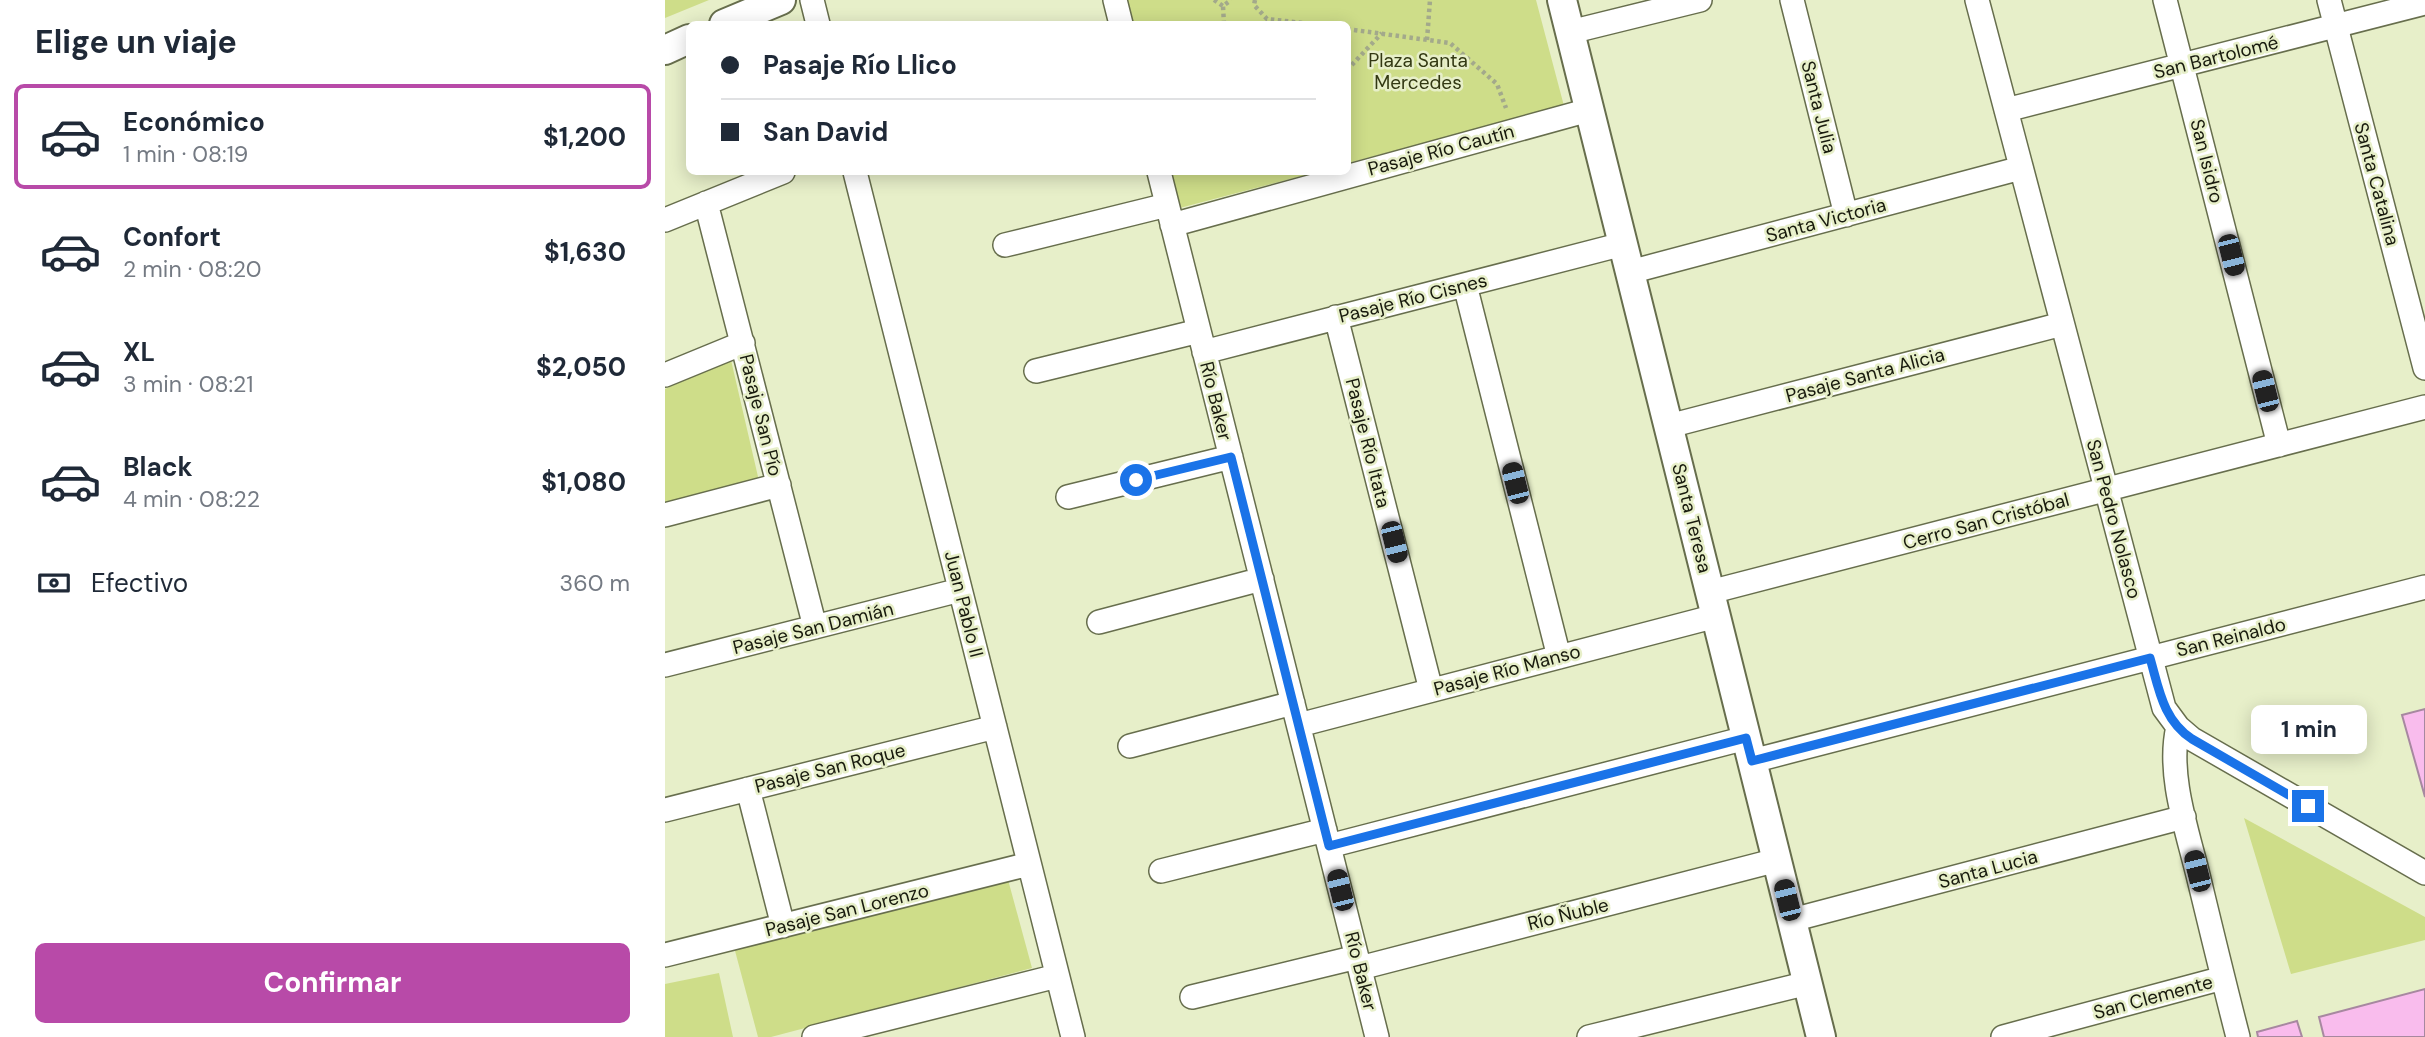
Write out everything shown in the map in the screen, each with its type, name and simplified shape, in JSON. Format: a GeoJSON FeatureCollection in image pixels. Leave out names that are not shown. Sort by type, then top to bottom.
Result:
{"type":"FeatureCollection","features":[{"type":"Feature","properties":{"kind":"street"},"geometry":{"type":"LineString","coordinates":[[731,21],[781,0]]}},
{"type":"Feature","properties":{"kind":"street"},"geometry":{"type":"LineString","coordinates":[[812,0],[817,21]]}},
{"type":"Feature","properties":{"kind":"street"},"geometry":{"type":"LineString","coordinates":[[1115,0],[1120,21]]}},
{"type":"Feature","properties":{"kind":"street","name":"Santa Teresa"},"geometry":{"type":"LineString","coordinates":[[1562,0],[1821,1037]]}},
{"type":"Feature","properties":{"kind":"street"},"geometry":{"type":"LineString","coordinates":[[1570,32],[1700,0]]}},
{"type":"Feature","properties":{"kind":"street","name":"Santa Julia"},"geometry":{"type":"LineString","coordinates":[[1792,0],[1846,215]]}},
{"type":"Feature","properties":{"kind":"street","name":"San Pedro Nolasco"},"geometry":{"type":"LineString","coordinates":[[1977,0],[2150,658],[2164,708],[2178,727]]}},
{"type":"Feature","properties":{"kind":"street","name":"San Isidro"},"geometry":{"type":"LineString","coordinates":[[2165,0],[2279,445]]}},
{"type":"Feature","properties":{"kind":"street","name":"Santa Catalina"},"geometry":{"type":"LineString","coordinates":[[2329,0],[2425,369]]}},
{"type":"Feature","properties":{"kind":"street","name":"San Bartolomé"},"geometry":{"type":"LineString","coordinates":[[2006,110],[2425,3]]}},
{"type":"Feature","properties":{"kind":"street"},"geometry":{"type":"LineString","coordinates":[[665,50],[686,40]]}},
{"type":"Feature","properties":{"kind":"street","name":"Pasaje Río Cautín"},"geometry":{"type":"LineString","coordinates":[[1351,171],[1590,110]]}},
{"type":"Feature","properties":{"kind":"street","name":"Santa Victoria"},"geometry":{"type":"LineString","coordinates":[[1630,272],[2021,168]]}},
{"type":"Feature","properties":{"kind":"street"},"geometry":{"type":"LineString","coordinates":[[665,220],[776,175]]}},
{"type":"Feature","properties":{"kind":"street","name":"Juan Pablo II"},"geometry":{"type":"LineString","coordinates":[[856,175],[1073,1037]]}},
{"type":"Feature","properties":{"kind":"street","name":"Río Baker"},"geometry":{"type":"LineString","coordinates":[[1160,175],[1377,1037]]}},
{"type":"Feature","properties":{"kind":"street","name":"Pasaje Río Cautín"},"geometry":{"type":"LineString","coordinates":[[1005,245],[1170,215],[1334,175]]}},
{"type":"Feature","properties":{"kind":"street","name":"Pasaje San Pío"},"geometry":{"type":"LineString","coordinates":[[706,203],[815,627]]}},
{"type":"Feature","properties":{"kind":"street","name":"Pasaje Río Cisnes"},"geometry":{"type":"LineString","coordinates":[[1037,371],[1336,317],[1623,244]]}},
{"type":"Feature","properties":{"kind":"street"},"geometry":{"type":"LineString","coordinates":[[1465,285],[1559,657]]}},
{"type":"Feature","properties":{"kind":"street","name":"Pasaje Río Itata"},"geometry":{"type":"LineString","coordinates":[[1336,317],[1431,690]]}},
{"type":"Feature","properties":{"kind":"street","name":"Pasaje Santa Alicia"},"geometry":{"type":"LineString","coordinates":[[1668,426],[2062,324]]}},
{"type":"Feature","properties":{"kind":"street"},"geometry":{"type":"LineString","coordinates":[[665,375],[743,343]]}},
{"type":"Feature","properties":{"kind":"street","name":"Cerro San Cristóbal"},"geometry":{"type":"LineString","coordinates":[[1713,604],[2106,490],[2425,407]]}},
{"type":"Feature","properties":{"kind":"street"},"geometry":{"type":"LineString","coordinates":[[1068,497],[1231,457]]}},
{"type":"Feature","properties":{"kind":"street"},"geometry":{"type":"LineString","coordinates":[[665,515],[779,485]]}},
{"type":"Feature","properties":{"kind":"street"},"geometry":{"type":"LineString","coordinates":[[1099,622],[1262,579]]}},
{"type":"Feature","properties":{"kind":"street","name":"San Reinaldo"},"geometry":{"type":"LineString","coordinates":[[1161,871],[1749,749],[2150,658],[2425,587]]}},
{"type":"Feature","properties":{"kind":"street","name":"Pasaje San Damián"},"geometry":{"type":"LineString","coordinates":[[665,666],[960,590]]}},
{"type":"Feature","properties":{"kind":"street","name":"Pasaje Río Manso"},"geometry":{"type":"LineString","coordinates":[[1130,747],[1431,690],[1559,657],[1713,604]]}},
{"type":"Feature","properties":{"kind":"street","name":"Pasaje San Roque"},"geometry":{"type":"LineString","coordinates":[[665,810],[995,727]]}},
{"type":"Feature","properties":{"kind":"street"},"geometry":{"type":"LineString","coordinates":[[2178,727],[2173,756],[2184,817],[2238,1037]]}},
{"type":"Feature","properties":{"kind":"street"},"geometry":{"type":"LineString","coordinates":[[2178,727],[2192,739],[2425,873]]}},
{"type":"Feature","properties":{"kind":"street"},"geometry":{"type":"LineString","coordinates":[[748,789],[783,926]]}},
{"type":"Feature","properties":{"kind":"street","name":"Santa Lucia"},"geometry":{"type":"LineString","coordinates":[[1792,920],[2184,817]]}},
{"type":"Feature","properties":{"kind":"street","name":"Río Ñuble"},"geometry":{"type":"LineString","coordinates":[[1192,997],[1358,962],[1777,860]]}},
{"type":"Feature","properties":{"kind":"street","name":"Pasaje San Lorenzo"},"geometry":{"type":"LineString","coordinates":[[665,955],[1029,864]]}},
{"type":"Feature","properties":{"kind":"street"},"geometry":{"type":"LineString","coordinates":[[814,1036],[1057,976]]}},
{"type":"Feature","properties":{"kind":"street","name":"San Clemente"},"geometry":{"type":"LineString","coordinates":[[2003,1037],[2223,978]]}},
{"type":"Feature","properties":{"kind":"street"},"geometry":{"type":"LineString","coordinates":[[1588,1037],[1648,1030],[1808,983]]}},
{"type":"Feature","properties":{"kind":"path"},"geometry":{"type":"LineString","coordinates":[[1214,0],[1223,6]]}},
{"type":"Feature","properties":{"kind":"path"},"geometry":{"type":"LineString","coordinates":[[1223,6],[1231,0]]}},
{"type":"Feature","properties":{"kind":"path"},"geometry":{"type":"LineString","coordinates":[[1255,0],[1254,5],[1267,19],[1285,21]]}},
{"type":"Feature","properties":{"kind":"path"},"geometry":{"type":"LineString","coordinates":[[1427,40],[1430,0]]}},
{"type":"Feature","properties":{"kind":"path"},"geometry":{"type":"LineString","coordinates":[[1223,6],[1224,21]]}},
{"type":"Feature","properties":{"kind":"path"},"geometry":{"type":"LineString","coordinates":[[1351,29],[1450,43],[1497,84],[1514,131]]}},
{"type":"Feature","properties":{"kind":"path"},"geometry":{"type":"LineString","coordinates":[[1351,67],[1383,33]]}},
{"type":"Feature","properties":{"kind":"green space"},"geometry":{"type":"Polygon","coordinates":[[[665,0],[709,0],[665,18],[665,0]]]}},
{"type":"Feature","properties":{"kind":"green space","name":"Plaza Santa Mercedes"},"geometry":{"type":"Polygon","coordinates":[[[1124,0],[1536,0],[1564,106],[1351,162],[1351,21],[1128,21],[1124,0]]]}},
{"type":"Feature","properties":{"kind":"green space"},"geometry":{"type":"Polygon","coordinates":[[[1164,175],[1306,175],[1172,210],[1164,175]]]}},
{"type":"Feature","properties":{"kind":"green space"},"geometry":{"type":"Polygon","coordinates":[[[731,360],[759,481],[665,505],[665,389],[731,360]]]}},
{"type":"Feature","properties":{"kind":"green space"},"geometry":{"type":"Polygon","coordinates":[[[2244,818],[2425,917],[2425,940],[2291,974],[2244,818]]]}},
{"type":"Feature","properties":{"kind":"green space"},"geometry":{"type":"Polygon","coordinates":[[[1007,876],[1032,968],[771,1037],[758,1037],[734,947],[1007,876]]]}},
{"type":"Feature","properties":{"kind":"green space"},"geometry":{"type":"Polygon","coordinates":[[[719,973],[733,1037],[665,1037],[665,984],[719,973]]]}},
{"type":"Feature","properties":{"kind":"building"},"geometry":{"type":"Polygon","coordinates":[[[2425,709],[2425,797],[2402,715],[2425,709]]]}},
{"type":"Feature","properties":{"kind":"building"},"geometry":{"type":"Polygon","coordinates":[[[2425,989],[2425,1037],[2324,1037],[2319,1017],[2425,989]]]}},
{"type":"Feature","properties":{"kind":"building"},"geometry":{"type":"Polygon","coordinates":[[[2297,1021],[2302,1037],[2258,1037],[2257,1032],[2297,1021]]]}},
{"type":"Feature","properties":{"kind":"route"},"geometry":{"type":"LineString","coordinates":[[1136,480],[1231,457],[1329,846],[1746,738],[1752,761],[2150,658],[2164,708],[2184,734],[2308,806]]}}]}
